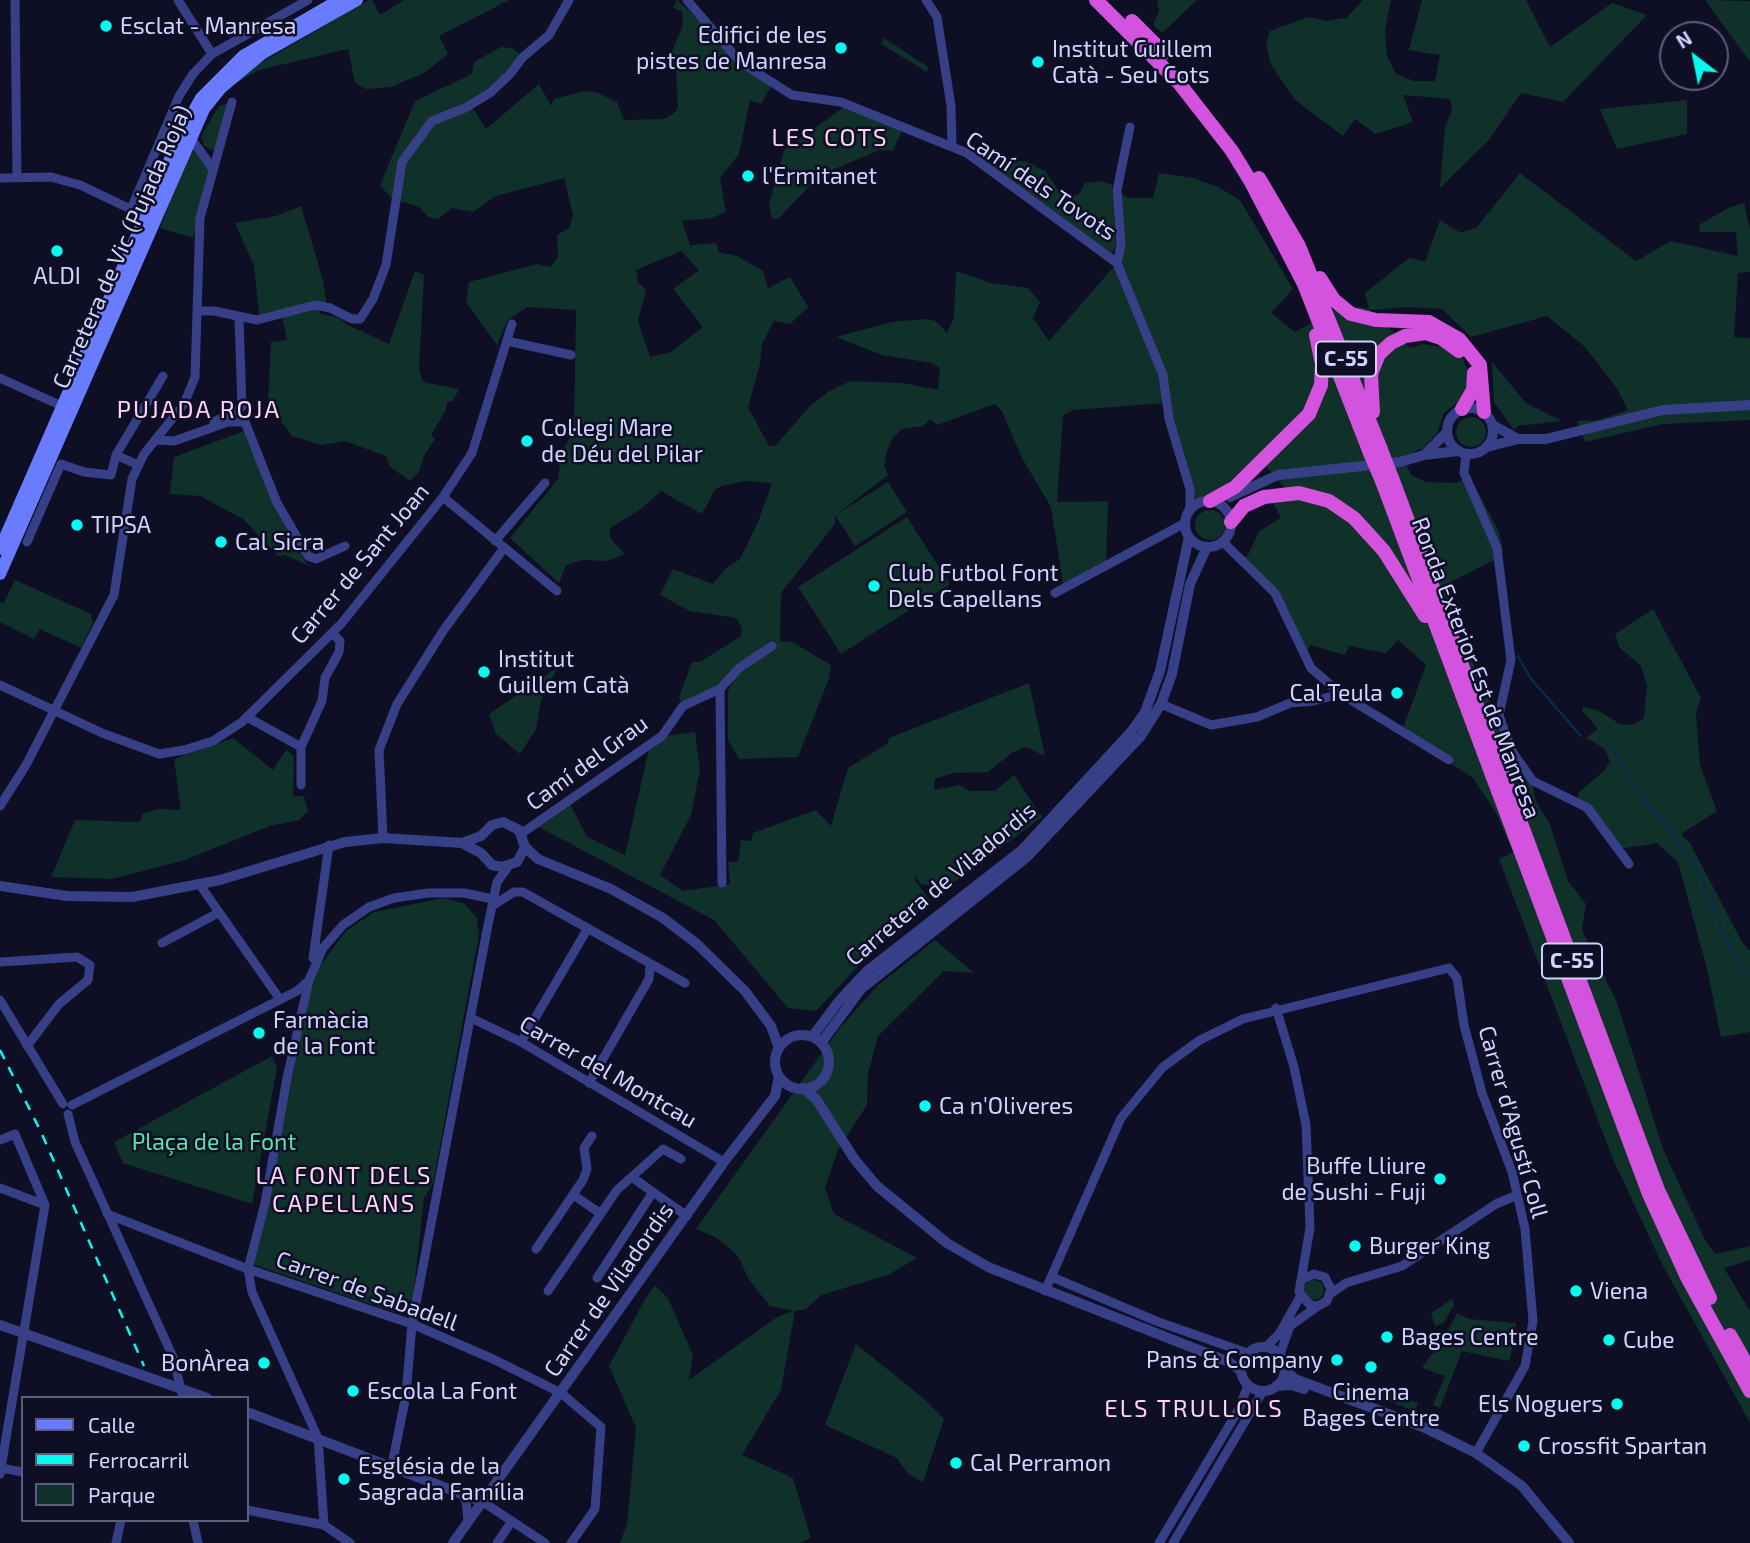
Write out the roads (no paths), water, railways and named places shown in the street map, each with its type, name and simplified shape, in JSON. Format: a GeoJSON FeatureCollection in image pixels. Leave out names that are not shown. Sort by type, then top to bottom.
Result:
{"type":"FeatureCollection","features":[{"type":"Feature","properties":{"kind":"highway","name":"Ronda Exterior Est de Manresa"},"geometry":{"type":"LineString","coordinates":[[1096,0],[1179,83],[1232,151],[1304,284],[1387,480],[1658,1190],[1696,1271],[1750,1370]]}},
{"type":"Feature","properties":{"kind":"highway","name":"Ronda Exterior Est de Manresa"},"geometry":{"type":"LineString","coordinates":[[1109,0],[1146,33],[1186,76],[1259,177],[1299,246],[1375,450]]}},
{"type":"Feature","properties":{"kind":"highway"},"geometry":{"type":"LineString","coordinates":[[1299,246],[1334,300],[1351,314],[1376,320],[1423,321],[1459,339],[1480,365],[1484,412]]}},
{"type":"Feature","properties":{"kind":"highway"},"geometry":{"type":"LineString","coordinates":[[1214,502],[1235,487],[1284,441],[1314,406],[1321,385],[1322,364],[1304,284]]}},
{"type":"Feature","properties":{"kind":"highway"},"geometry":{"type":"LineString","coordinates":[[1375,450],[1369,382],[1379,354],[1398,339],[1419,333],[1434,335],[1468,359],[1474,371],[1475,384],[1462,409]]}},
{"type":"Feature","properties":{"kind":"highway","name":"Ronda Exterior Est de Manresa"},"geometry":{"type":"LineString","coordinates":[[1387,480],[1445,650],[1649,1194],[1687,1277],[1750,1391]]}},
{"type":"Feature","properties":{"kind":"highway"},"geometry":{"type":"LineString","coordinates":[[1230,518],[1250,502],[1289,493],[1313,496],[1341,508],[1365,527],[1384,551],[1445,650]]}},
{"type":"Feature","properties":{"kind":"main road","name":"Carretera de Vic (Pujada Roja)"},"geometry":{"type":"LineString","coordinates":[[0,549],[4,529],[62,406],[182,132],[201,98],[243,56],[339,0]]}},
{"type":"Feature","properties":{"kind":"main road","name":"Carretera de Vic (Pujada Roja)"},"geometry":{"type":"LineString","coordinates":[[0,574],[204,108],[238,72],[263,53],[357,0]]}},
{"type":"Feature","properties":{"kind":"street"},"geometry":{"type":"LineString","coordinates":[[15,0],[17,178]]}},
{"type":"Feature","properties":{"kind":"street"},"geometry":{"type":"LineString","coordinates":[[178,0],[212,54]]}},
{"type":"Feature","properties":{"kind":"street"},"geometry":{"type":"LineString","coordinates":[[131,209],[179,96],[212,54],[307,0]]}},
{"type":"Feature","properties":{"kind":"street"},"geometry":{"type":"LineString","coordinates":[[197,312],[214,311],[257,320],[315,304],[352,319],[360,319],[373,299],[386,265],[402,162],[432,121],[465,108],[490,93],[510,74],[523,57],[549,35],[569,0]]}},
{"type":"Feature","properties":{"kind":"street","name":"Camí dels Tovots"},"geometry":{"type":"LineString","coordinates":[[687,0],[740,62],[792,95],[841,102],[952,147],[980,162],[1117,263],[1163,375],[1169,419],[1190,489],[1190,510]]}},
{"type":"Feature","properties":{"kind":"street"},"geometry":{"type":"LineString","coordinates":[[926,0],[937,17],[951,106],[952,147]]}},
{"type":"Feature","properties":{"kind":"street"},"geometry":{"type":"LineString","coordinates":[[0,806],[114,595],[128,495],[138,465],[184,404],[195,377],[200,218],[232,102]]}},
{"type":"Feature","properties":{"kind":"street"},"geometry":{"type":"LineString","coordinates":[[1117,263],[1121,245],[1117,190],[1130,127]]}},
{"type":"Feature","properties":{"kind":"street"},"geometry":{"type":"LineString","coordinates":[[190,137],[213,169]]}},
{"type":"Feature","properties":{"kind":"street"},"geometry":{"type":"LineString","coordinates":[[0,178],[51,177],[145,216]]}},
{"type":"Feature","properties":{"kind":"street"},"geometry":{"type":"LineString","coordinates":[[192,436],[242,407],[239,318]]}},
{"type":"Feature","properties":{"kind":"street","name":"Carrer de Sant Joan"},"geometry":{"type":"LineString","coordinates":[[0,685],[102,733],[159,754],[213,741],[247,717],[332,633],[443,497],[472,453],[512,324]]}},
{"type":"Feature","properties":{"kind":"street"},"geometry":{"type":"LineString","coordinates":[[507,341],[571,355]]}},
{"type":"Feature","properties":{"kind":"street"},"geometry":{"type":"LineString","coordinates":[[26,542],[61,464],[83,472],[111,475],[116,455],[163,376]]}},
{"type":"Feature","properties":{"kind":"street"},"geometry":{"type":"LineString","coordinates":[[0,378],[62,406]]}},
{"type":"Feature","properties":{"kind":"street"},"geometry":{"type":"LineString","coordinates":[[1286,475],[1250,493],[1230,518],[1230,531],[1223,541],[1207,547],[1196,544],[1189,537],[1185,523],[1190,510],[1199,503],[1214,502],[1269,478],[1286,475],[1407,461],[1424,455],[1478,453],[1487,447],[1517,439],[1546,439],[1663,410],[1750,405]]}},
{"type":"Feature","properties":{"kind":"street"},"geometry":{"type":"LineString","coordinates":[[1424,455],[1447,432],[1451,418],[1462,409],[1474,408],[1484,412],[1493,425],[1517,439]]}},
{"type":"Feature","properties":{"kind":"street"},"geometry":{"type":"LineString","coordinates":[[155,440],[174,441],[241,419],[245,422],[277,503],[308,556],[316,559],[345,546]]}},
{"type":"Feature","properties":{"kind":"street"},"geometry":{"type":"LineString","coordinates":[[1487,447],[1493,436],[1493,425]]}},
{"type":"Feature","properties":{"kind":"street"},"geometry":{"type":"LineString","coordinates":[[1447,432],[1450,443],[1462,452],[1464,473],[1497,548],[1511,660],[1499,715],[1511,750],[1533,780],[1588,808],[1629,864]]}},
{"type":"Feature","properties":{"kind":"street"},"geometry":{"type":"LineString","coordinates":[[116,455],[138,465]]}},
{"type":"Feature","properties":{"kind":"street"},"geometry":{"type":"LineString","coordinates":[[495,541],[545,482]]}},
{"type":"Feature","properties":{"kind":"street"},"geometry":{"type":"LineString","coordinates":[[443,497],[557,591]]}},
{"type":"Feature","properties":{"kind":"street"},"geometry":{"type":"LineString","coordinates":[[1214,502],[1230,518]]}},
{"type":"Feature","properties":{"kind":"street"},"geometry":{"type":"LineString","coordinates":[[1055,593],[1185,523]]}},
{"type":"Feature","properties":{"kind":"street","name":"Carretera de Viladordis"},"geometry":{"type":"LineString","coordinates":[[817,1040],[853,985],[1021,850],[1131,732],[1145,712],[1160,671],[1189,537]]}},
{"type":"Feature","properties":{"kind":"street"},"geometry":{"type":"LineString","coordinates":[[1223,541],[1275,593],[1311,668],[1341,694],[1449,760]]}},
{"type":"Feature","properties":{"kind":"street","name":"Carretera de Viladordis"},"geometry":{"type":"LineString","coordinates":[[817,1040],[861,989],[1027,857],[1053,833],[1141,736],[1161,704],[1172,674],[1190,584],[1207,547]]}},
{"type":"Feature","properties":{"kind":"street"},"geometry":{"type":"LineString","coordinates":[[383,838],[379,750],[397,704],[443,631],[504,548]]}},
{"type":"Feature","properties":{"kind":"street"},"geometry":{"type":"LineString","coordinates":[[301,785],[301,747],[322,701],[326,678],[339,652],[340,641],[332,633]]}},
{"type":"Feature","properties":{"kind":"street","name":"Camí del Grau"},"geometry":{"type":"LineString","coordinates":[[522,833],[662,736],[683,706],[720,690],[739,668],[772,646]]}},
{"type":"Feature","properties":{"kind":"street"},"geometry":{"type":"LineString","coordinates":[[720,690],[722,883]]}},
{"type":"Feature","properties":{"kind":"street"},"geometry":{"type":"LineString","coordinates":[[1161,704],[1211,724],[1257,717],[1290,703],[1313,702],[1341,694]]}},
{"type":"Feature","properties":{"kind":"street"},"geometry":{"type":"LineString","coordinates":[[247,717],[301,747]]}},
{"type":"Feature","properties":{"kind":"street"},"geometry":{"type":"LineString","coordinates":[[0,886],[102,899],[156,894],[200,884],[329,845],[383,838],[462,843],[481,836],[488,827],[499,822],[510,824],[522,833],[525,847],[538,859],[611,889],[663,918],[717,962],[745,991],[771,1026],[779,1048]]}},
{"type":"Feature","properties":{"kind":"street"},"geometry":{"type":"LineString","coordinates":[[481,836],[481,853]]}},
{"type":"Feature","properties":{"kind":"street"},"geometry":{"type":"LineString","coordinates":[[462,843],[481,853],[492,865],[497,882]]}},
{"type":"Feature","properties":{"kind":"street"},"geometry":{"type":"LineString","coordinates":[[324,1525],[318,1438],[252,1292],[248,1269],[309,980],[329,845]]}},
{"type":"Feature","properties":{"kind":"street"},"geometry":{"type":"LineString","coordinates":[[519,860],[525,847]]}},
{"type":"Feature","properties":{"kind":"street"},"geometry":{"type":"LineString","coordinates":[[392,1465],[406,1395],[412,1324],[497,882],[508,867],[519,860],[538,859]]}},
{"type":"Feature","properties":{"kind":"street"},"geometry":{"type":"LineString","coordinates":[[492,865],[508,867]]}},
{"type":"Feature","properties":{"kind":"street"},"geometry":{"type":"LineString","coordinates":[[200,884],[279,998]]}},
{"type":"Feature","properties":{"kind":"street"},"geometry":{"type":"LineString","coordinates":[[67,1108],[298,990],[309,980],[318,955],[343,925],[369,907],[394,898],[428,893],[464,893],[493,902],[514,892],[523,892],[685,983]]}},
{"type":"Feature","properties":{"kind":"street"},"geometry":{"type":"LineString","coordinates":[[162,943],[218,913]]}},
{"type":"Feature","properties":{"kind":"street"},"geometry":{"type":"LineString","coordinates":[[522,1042],[588,928]]}},
{"type":"Feature","properties":{"kind":"street"},"geometry":{"type":"LineString","coordinates":[[0,962],[77,957],[90,965],[88,980],[59,1004],[27,1046]]}},
{"type":"Feature","properties":{"kind":"street"},"geometry":{"type":"LineString","coordinates":[[589,1083],[649,979],[650,965]]}},
{"type":"Feature","properties":{"kind":"street","name":"Carrer d'Agustí Coll"},"geometry":{"type":"LineString","coordinates":[[1276,1008],[1444,968],[1453,970],[1479,1083],[1512,1172],[1525,1229],[1533,1334],[1525,1366],[1476,1453]]}},
{"type":"Feature","properties":{"kind":"street"},"geometry":{"type":"LineString","coordinates":[[0,1000],[67,1108],[75,1142],[173,1357],[182,1393]]}},
{"type":"Feature","properties":{"kind":"street"},"geometry":{"type":"LineString","coordinates":[[1045,1292],[1121,1118],[1147,1083],[1200,1040],[1243,1018],[1276,1008],[1294,1067],[1306,1125],[1310,1228],[1303,1279],[1299,1286],[1300,1297],[1279,1334],[1266,1347],[1229,1362]]}},
{"type":"Feature","properties":{"kind":"street","name":"Carrer del Montcau"},"geometry":{"type":"LineString","coordinates":[[471,1017],[522,1042],[724,1162]]}},
{"type":"Feature","properties":{"kind":"street"},"geometry":{"type":"LineString","coordinates":[[771,1026],[793,1037],[817,1040],[827,1052],[828,1066],[818,1083],[816,1099]]}},
{"type":"Feature","properties":{"kind":"street"},"geometry":{"type":"LineString","coordinates":[[724,1162],[775,1096],[779,1076],[775,1062],[779,1048],[793,1037]]}},
{"type":"Feature","properties":{"kind":"street"},"geometry":{"type":"LineString","coordinates":[[779,1076],[816,1099],[855,1160],[898,1205],[947,1243],[988,1267],[1045,1292],[1229,1362],[1241,1371],[1248,1385],[1246,1397],[1159,1543]]}},
{"type":"Feature","properties":{"kind":"street"},"geometry":{"type":"LineString","coordinates":[[775,1096],[818,1083]]}},
{"type":"Feature","properties":{"kind":"street"},"geometry":{"type":"LineString","coordinates":[[0,1140],[15,1134],[46,1205],[1,1470],[21,1472]]}},
{"type":"Feature","properties":{"kind":"street"},"geometry":{"type":"LineString","coordinates":[[536,1248],[564,1206],[575,1196],[587,1169],[584,1148],[592,1136]]}},
{"type":"Feature","properties":{"kind":"street"},"geometry":{"type":"LineString","coordinates":[[548,1292],[617,1190],[663,1149],[681,1158]]}},
{"type":"Feature","properties":{"kind":"street","name":"Carrer de Viladordis"},"geometry":{"type":"LineString","coordinates":[[453,1543],[724,1162]]}},
{"type":"Feature","properties":{"kind":"street"},"geometry":{"type":"LineString","coordinates":[[633,1178],[687,1216]]}},
{"type":"Feature","properties":{"kind":"street"},"geometry":{"type":"LineString","coordinates":[[0,1188],[46,1205]]}},
{"type":"Feature","properties":{"kind":"street"},"geometry":{"type":"LineString","coordinates":[[597,1278],[653,1192]]}},
{"type":"Feature","properties":{"kind":"street"},"geometry":{"type":"LineString","coordinates":[[1517,1195],[1496,1203],[1402,1266],[1346,1283],[1290,1326],[1280,1354],[1285,1370],[1294,1379],[1413,1423],[1476,1453],[1526,1490],[1569,1543]]}},
{"type":"Feature","properties":{"kind":"street"},"geometry":{"type":"LineString","coordinates":[[575,1196],[601,1214]]}},
{"type":"Feature","properties":{"kind":"street","name":"Carrer de Sabadell"},"geometry":{"type":"LineString","coordinates":[[107,1214],[248,1269],[412,1324],[494,1359],[561,1393],[601,1427],[595,1509],[571,1543]]}},
{"type":"Feature","properties":{"kind":"street"},"geometry":{"type":"LineString","coordinates":[[1303,1279],[1314,1274],[1325,1277],[1330,1285],[1330,1294]]}},
{"type":"Feature","properties":{"kind":"street"},"geometry":{"type":"LineString","coordinates":[[1052,1277],[1245,1356]]}},
{"type":"Feature","properties":{"kind":"street"},"geometry":{"type":"LineString","coordinates":[[1300,1297],[1310,1305],[1318,1306]]}},
{"type":"Feature","properties":{"kind":"street"},"geometry":{"type":"LineString","coordinates":[[0,1325],[182,1393]]}},
{"type":"Feature","properties":{"kind":"street"},"geometry":{"type":"LineString","coordinates":[[1266,1347],[1280,1354]]}},
{"type":"Feature","properties":{"kind":"street"},"geometry":{"type":"LineString","coordinates":[[1241,1371],[1245,1356]]}},
{"type":"Feature","properties":{"kind":"street"},"geometry":{"type":"LineString","coordinates":[[1276,1386],[1285,1370]]}},
{"type":"Feature","properties":{"kind":"street"},"geometry":{"type":"LineString","coordinates":[[1248,1385],[1263,1391]]}},
{"type":"Feature","properties":{"kind":"street"},"geometry":{"type":"LineString","coordinates":[[1173,1543],[1263,1391],[1276,1386],[1291,1385],[1352,1406],[1463,1453],[1518,1490],[1562,1543]]}},
{"type":"Feature","properties":{"kind":"street"},"geometry":{"type":"LineString","coordinates":[[248,1412],[459,1491],[483,1502],[545,1543]]}},
{"type":"Feature","properties":{"kind":"street"},"geometry":{"type":"LineString","coordinates":[[459,1491],[466,1501],[468,1521]]}},
{"type":"Feature","properties":{"kind":"street"},"geometry":{"type":"LineString","coordinates":[[248,1510],[324,1525],[350,1543]]}},
{"type":"Feature","properties":{"kind":"street"},"geometry":{"type":"LineString","coordinates":[[497,1543],[512,1521]]}},
{"type":"Feature","properties":{"kind":"street"},"geometry":{"type":"LineString","coordinates":[[116,1543],[121,1522]]}},
{"type":"Feature","properties":{"kind":"street"},"geometry":{"type":"LineString","coordinates":[[193,1522],[198,1543]]}},
{"type":"Feature","properties":{"kind":"waterway"},"geometry":{"type":"LineString","coordinates":[[1518,656],[1531,679],[1581,736]]}},
{"type":"Feature","properties":{"kind":"waterway"},"geometry":{"type":"LineString","coordinates":[[1599,739],[1612,748],[1646,804],[1658,814],[1697,869],[1724,935],[1743,969],[1750,974]]}},
{"type":"Feature","properties":{"kind":"railway"},"geometry":{"type":"LineString","coordinates":[[0,1050],[41,1132],[144,1366]]}},
{"type":"Feature","properties":{"kind":"place","name":"Esclat - Manresa"},"geometry":{"type":"Point","coordinates":[106,26]}},
{"type":"Feature","properties":{"kind":"place","name":"Edifici de les pistes de Manresa"},"geometry":{"type":"Point","coordinates":[841,48]}},
{"type":"Feature","properties":{"kind":"place","name":"Institut Guillem Catà - Seu Cots"},"geometry":{"type":"Point","coordinates":[1038,62]}},
{"type":"Feature","properties":{"kind":"place","name":"l'Ermitanet"},"geometry":{"type":"Point","coordinates":[748,176]}},
{"type":"Feature","properties":{"kind":"place","name":"ALDI"},"geometry":{"type":"Point","coordinates":[57,251]}},
{"type":"Feature","properties":{"kind":"place","name":"Col·legi Mare de Déu del Pilar"},"geometry":{"type":"Point","coordinates":[527,441]}},
{"type":"Feature","properties":{"kind":"place","name":"TIPSA"},"geometry":{"type":"Point","coordinates":[77,525]}},
{"type":"Feature","properties":{"kind":"place","name":"Cal Sicra"},"geometry":{"type":"Point","coordinates":[221,542]}},
{"type":"Feature","properties":{"kind":"place","name":"Club Futbol Font Dels Capellans"},"geometry":{"type":"Point","coordinates":[874,586]}},
{"type":"Feature","properties":{"kind":"place","name":"Institut Guillem Catà"},"geometry":{"type":"Point","coordinates":[484,672]}},
{"type":"Feature","properties":{"kind":"place","name":"Cal Teula"},"geometry":{"type":"Point","coordinates":[1397,693]}},
{"type":"Feature","properties":{"kind":"place","name":"Farmàcia de la Font"},"geometry":{"type":"Point","coordinates":[259,1033]}},
{"type":"Feature","properties":{"kind":"place","name":"Ca n'Oliveres"},"geometry":{"type":"Point","coordinates":[925,1106]}},
{"type":"Feature","properties":{"kind":"place","name":"Buffe Lliure de Sushi - Fuji"},"geometry":{"type":"Point","coordinates":[1440,1179]}},
{"type":"Feature","properties":{"kind":"place","name":"Burger King"},"geometry":{"type":"Point","coordinates":[1355,1246]}},
{"type":"Feature","properties":{"kind":"place","name":"Viena"},"geometry":{"type":"Point","coordinates":[1576,1291]}},
{"type":"Feature","properties":{"kind":"place","name":"Bages Centre"},"geometry":{"type":"Point","coordinates":[1387,1337]}},
{"type":"Feature","properties":{"kind":"place","name":"Cube"},"geometry":{"type":"Point","coordinates":[1609,1340]}},
{"type":"Feature","properties":{"kind":"place","name":"Pans & Company"},"geometry":{"type":"Point","coordinates":[1337,1360]}},
{"type":"Feature","properties":{"kind":"place","name":"BonÀrea"},"geometry":{"type":"Point","coordinates":[264,1363]}},
{"type":"Feature","properties":{"kind":"place","name":"Cinema Bages Centre"},"geometry":{"type":"Point","coordinates":[1371,1367]}},
{"type":"Feature","properties":{"kind":"place","name":"Escola La Font"},"geometry":{"type":"Point","coordinates":[353,1391]}},
{"type":"Feature","properties":{"kind":"place","name":"Els Noguers"},"geometry":{"type":"Point","coordinates":[1617,1404]}},
{"type":"Feature","properties":{"kind":"place","name":"Crossfit Spartan"},"geometry":{"type":"Point","coordinates":[1524,1446]}},
{"type":"Feature","properties":{"kind":"place","name":"Cal Perramon"},"geometry":{"type":"Point","coordinates":[956,1463]}},
{"type":"Feature","properties":{"kind":"place","name":"Església de la Sagrada Família"},"geometry":{"type":"Point","coordinates":[344,1479]}},
{"type":"Feature","properties":{"kind":"district","name":"LES COTS"},"geometry":{"type":"Point","coordinates":[830,138]}},
{"type":"Feature","properties":{"kind":"district","name":"PUJADA ROJA"},"geometry":{"type":"Point","coordinates":[199,410]}},
{"type":"Feature","properties":{"kind":"district","name":"LA FONT DELS CAPELLANS"},"geometry":{"type":"Point","coordinates":[344,1190]}},
{"type":"Feature","properties":{"kind":"district","name":"ELS TRULLOLS"},"geometry":{"type":"Point","coordinates":[1194,1409]}},
{"type":"Feature","properties":{"kind":"park label","name":"Plaça de la Font"},"geometry":{"type":"Point","coordinates":[214,1142]}}]}
